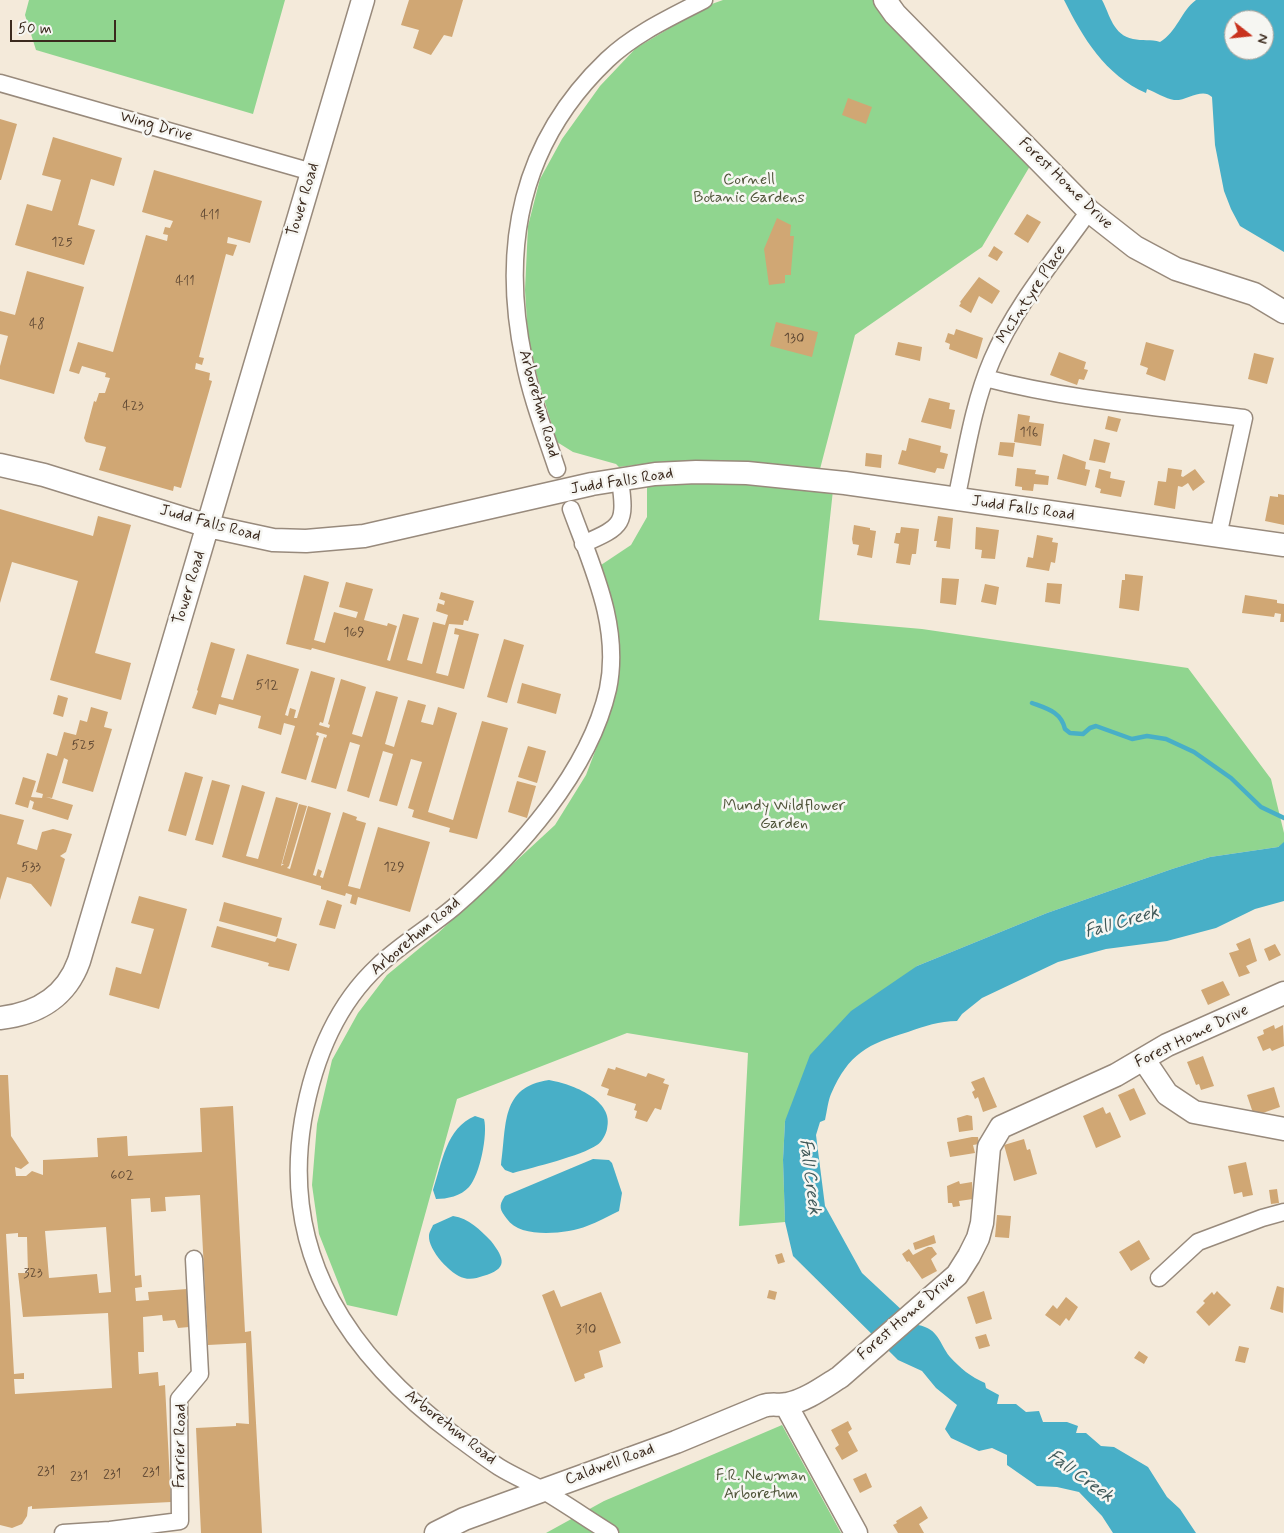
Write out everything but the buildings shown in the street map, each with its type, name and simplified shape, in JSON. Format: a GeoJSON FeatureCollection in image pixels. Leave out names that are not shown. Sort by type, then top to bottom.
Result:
{"type":"FeatureCollection","features":[{"type":"Feature","properties":{"kind":"street","name":"Tower Road"},"geometry":{"type":"LineString","coordinates":[[0,1018],[25,1014],[40,1008],[63,991],[75,972],[363,0]]}},
{"type":"Feature","properties":{"kind":"street","name":"Arboretum Road"},"geometry":{"type":"LineString","coordinates":[[557,469],[532,395],[523,359],[516,313],[515,246],[521,202],[531,171],[551,130],[588,79],[608,59],[658,24],[704,0]]}},
{"type":"Feature","properties":{"kind":"street","name":"Forest Home Drive"},"geometry":{"type":"LineString","coordinates":[[885,0],[895,14],[1089,211],[1135,247],[1176,269],[1254,294],[1284,312]]}},
{"type":"Feature","properties":{"kind":"street","name":"Wing Drive"},"geometry":{"type":"LineString","coordinates":[[0,83],[312,172]]}},
{"type":"Feature","properties":{"kind":"street","name":"McIntyre Place"},"geometry":{"type":"LineString","coordinates":[[956,500],[985,378],[1004,334],[1089,211]]}},
{"type":"Feature","properties":{"kind":"street"},"geometry":{"type":"LineString","coordinates":[[985,378],[1027,389],[1244,418],[1218,536]]}},
{"type":"Feature","properties":{"kind":"street","name":"Judd Falls Road"},"geometry":{"type":"LineString","coordinates":[[0,465],[44,475],[208,526],[273,540],[306,542],[339,540],[655,474],[747,473],[844,483],[1284,545]]}},
{"type":"Feature","properties":{"kind":"street"},"geometry":{"type":"LineString","coordinates":[[583,544],[609,532],[622,519],[624,510],[620,480]]}},
{"type":"Feature","properties":{"kind":"street","name":"Arboretum Road"},"geometry":{"type":"LineString","coordinates":[[571,509],[607,614],[611,652],[607,691],[582,755],[561,792],[519,842],[456,905],[400,946],[376,968],[344,1008],[316,1066],[306,1105],[298,1171],[301,1209],[316,1268],[328,1296],[344,1323],[392,1381],[428,1415],[498,1466],[610,1533]]}},
{"type":"Feature","properties":{"kind":"street","name":"Forest Home Drive"},"geometry":{"type":"LineString","coordinates":[[786,1404],[823,1388],[851,1367],[957,1276],[974,1247],[982,1223],[989,1148],[1001,1127],[1144,1060],[1167,1045],[1284,994]]}},
{"type":"Feature","properties":{"kind":"street"},"geometry":{"type":"LineString","coordinates":[[1144,1060],[1167,1094],[1194,1112],[1284,1129]]}},
{"type":"Feature","properties":{"kind":"street"},"geometry":{"type":"LineString","coordinates":[[1159,1278],[1198,1242],[1262,1218],[1284,1212]]}},
{"type":"Feature","properties":{"kind":"street","name":"Farrier Road"},"geometry":{"type":"LineString","coordinates":[[63,1533],[110,1530],[180,1521],[179,1399],[200,1374],[194,1259]]}},
{"type":"Feature","properties":{"kind":"street","name":"Caldwell Road"},"geometry":{"type":"LineString","coordinates":[[436,1533],[464,1519],[676,1442],[764,1406],[773,1403],[786,1404]]}},
{"type":"Feature","properties":{"kind":"street"},"geometry":{"type":"LineString","coordinates":[[786,1404],[856,1533]]}},
{"type":"Feature","properties":{"kind":"green space"},"geometry":{"type":"Polygon","coordinates":[[[29,0],[285,0],[253,114],[36,50],[25,15],[29,0]]]}},
{"type":"Feature","properties":{"kind":"green space","name":"Cornell Botanic Gardens"},"geometry":{"type":"Polygon","coordinates":[[[723,0],[874,0],[1030,166],[982,247],[855,335],[820,469],[668,461],[619,467],[616,464],[573,452],[557,442],[537,376],[528,337],[525,290],[528,226],[540,179],[562,139],[600,86],[636,48],[709,5],[723,0]]]}},
{"type":"Feature","properties":{"kind":"green space","name":"Mundy Wildflower Garden"},"geometry":{"type":"Polygon","coordinates":[[[726,482],[833,490],[819,620],[922,629],[1188,668],[1271,779],[1284,833],[1284,843],[1278,847],[1210,857],[1172,869],[1047,913],[917,966],[785,1121],[783,1160],[785,1222],[739,1226],[748,1053],[627,1033],[457,1099],[397,1316],[347,1305],[319,1234],[312,1185],[317,1124],[332,1060],[358,1013],[387,975],[438,933],[555,825],[586,775],[609,715],[619,669],[614,609],[601,565],[631,545],[647,517],[647,483],[726,482]]]}},
{"type":"Feature","properties":{"kind":"green space","name":"F.R. Newman Arboretum"},"geometry":{"type":"Polygon","coordinates":[[[782,1425],[841,1533],[546,1533],[604,1501],[782,1425]]]}},
{"type":"Feature","properties":{"kind":"water"},"geometry":{"type":"Polygon","coordinates":[[[1064,0],[1102,0],[1113,24],[1126,37],[1160,42],[1171,33],[1186,10],[1196,0],[1284,0],[1284,252],[1240,226],[1231,209],[1224,191],[1215,145],[1212,97],[1204,93],[1174,100],[1147,89],[1146,93],[1131,85],[1107,66],[1079,28],[1064,0]]]}},
{"type":"Feature","properties":{"kind":"water","name":"Fall Creek"},"geometry":{"type":"Polygon","coordinates":[[[1284,842],[1284,901],[1255,909],[1216,928],[1167,941],[1106,949],[1058,962],[982,998],[962,1014],[957,1021],[926,1026],[894,1036],[871,1046],[853,1060],[838,1080],[830,1097],[825,1120],[820,1122],[816,1135],[825,1206],[862,1273],[918,1325],[934,1333],[950,1357],[962,1368],[985,1383],[986,1388],[999,1395],[997,1404],[1016,1404],[1026,1412],[1039,1411],[1043,1422],[1067,1422],[1078,1426],[1076,1433],[1086,1433],[1101,1446],[1114,1447],[1148,1467],[1167,1497],[1180,1509],[1196,1533],[1113,1533],[1102,1516],[1079,1492],[1057,1487],[1037,1486],[1007,1465],[1007,1455],[992,1448],[979,1451],[951,1438],[945,1429],[957,1405],[936,1388],[922,1371],[898,1360],[793,1256],[785,1222],[783,1160],[785,1121],[810,1055],[851,1011],[917,966],[1047,913],[1172,869],[1210,857],[1278,847],[1284,842]]]}},
{"type":"Feature","properties":{"kind":"water"},"geometry":{"type":"Polygon","coordinates":[[[549,1080],[569,1085],[590,1095],[598,1102],[605,1110],[608,1119],[605,1135],[597,1145],[569,1157],[513,1173],[505,1170],[501,1165],[504,1136],[509,1110],[514,1099],[533,1084],[549,1080]]]}},
{"type":"Feature","properties":{"kind":"water"},"geometry":{"type":"Polygon","coordinates":[[[475,1116],[484,1119],[485,1126],[482,1154],[477,1173],[466,1190],[449,1198],[436,1199],[433,1190],[451,1138],[457,1129],[475,1116]]]}},
{"type":"Feature","properties":{"kind":"water"},"geometry":{"type":"Polygon","coordinates":[[[593,1159],[609,1160],[612,1163],[622,1193],[619,1211],[578,1229],[556,1233],[522,1230],[513,1225],[503,1213],[501,1203],[505,1196],[593,1159]]]}},
{"type":"Feature","properties":{"kind":"water"},"geometry":{"type":"Polygon","coordinates":[[[453,1216],[469,1222],[491,1241],[501,1258],[502,1263],[497,1270],[467,1279],[453,1272],[436,1255],[430,1242],[429,1233],[433,1225],[453,1216]]]}},
{"type":"Feature","properties":{"kind":"waterway"},"geometry":{"type":"LineString","coordinates":[[1032,703],[1048,709],[1057,715],[1065,729],[1070,733],[1083,734],[1096,726],[1132,739],[1147,736],[1166,739],[1194,752],[1231,778],[1261,807],[1284,818]]}}]}
